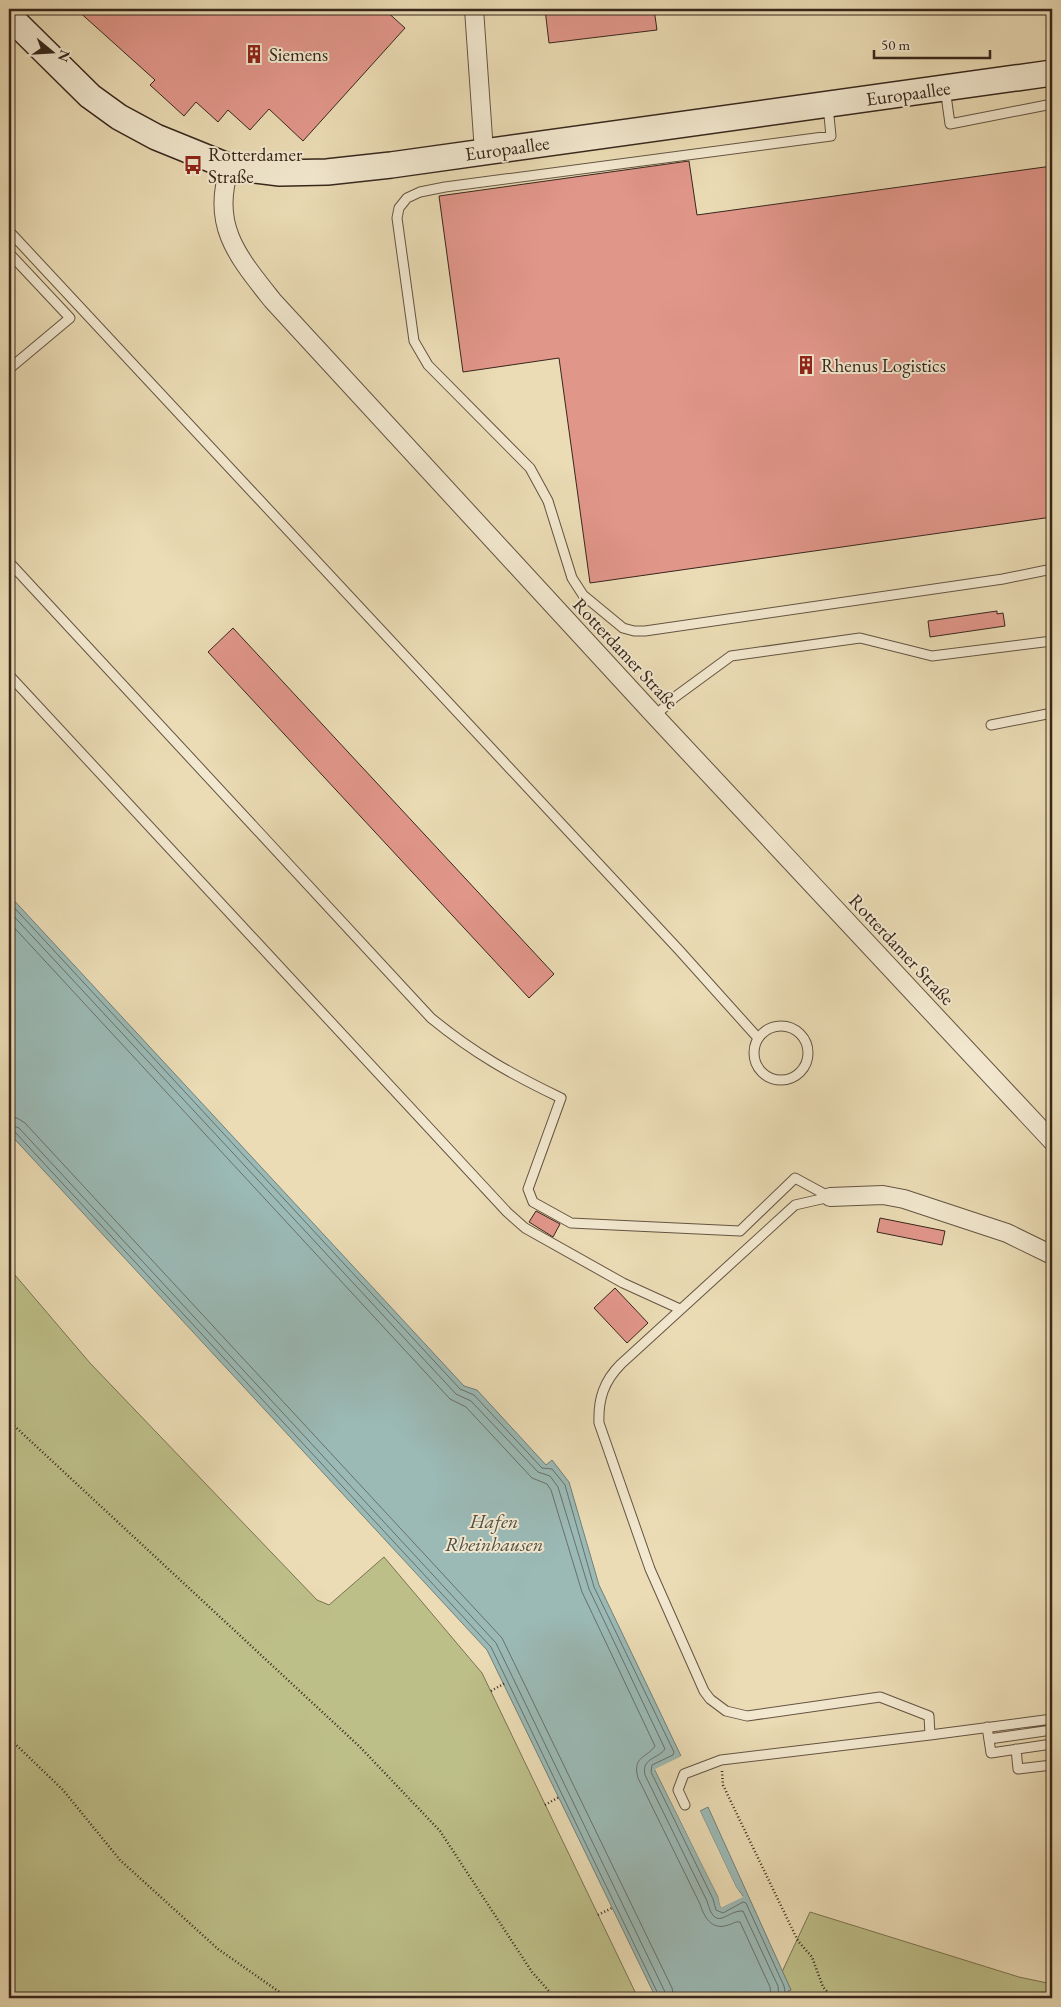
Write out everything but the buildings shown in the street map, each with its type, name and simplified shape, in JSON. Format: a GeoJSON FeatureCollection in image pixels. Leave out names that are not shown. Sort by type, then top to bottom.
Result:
{"type":"FeatureCollection","features":[{"type":"Feature","properties":{"kind":"main road","name":"Europaallee"},"geometry":{"type":"LineString","coordinates":[[9,16],[90,96],[119,118],[156,137],[230,167],[280,173],[327,172],[484,152],[1052,73]]}},
{"type":"Feature","properties":{"kind":"street"},"geometry":{"type":"LineString","coordinates":[[474,9],[484,152]]}},
{"type":"Feature","properties":{"kind":"street","name":"Rotterdamer Straße"},"geometry":{"type":"LineString","coordinates":[[230,167],[224,187],[223,209],[230,240],[248,270],[273,301],[655,716],[1052,1141]]}},
{"type":"Feature","properties":{"kind":"street"},"geometry":{"type":"LineString","coordinates":[[830,1197],[883,1195],[904,1198],[1007,1233],[1052,1255]]}},
{"type":"Feature","properties":{"kind":"lane"},"geometry":{"type":"LineString","coordinates":[[945,88],[950,124],[1052,104]]}},
{"type":"Feature","properties":{"kind":"lane"},"geometry":{"type":"LineString","coordinates":[[828,104],[832,136],[706,151],[446,187],[420,192],[407,198],[399,208],[397,231],[414,341],[420,354],[434,371],[530,468],[548,501],[572,578],[582,595],[623,628],[634,632],[1004,579],[1052,569]]}},
{"type":"Feature","properties":{"kind":"lane"},"geometry":{"type":"LineString","coordinates":[[9,231],[679,950],[758,1038]]}},
{"type":"Feature","properties":{"kind":"lane"},"geometry":{"type":"LineString","coordinates":[[9,253],[70,318],[9,369]]}},
{"type":"Feature","properties":{"kind":"lane"},"geometry":{"type":"LineString","coordinates":[[9,562],[431,1018],[463,1044],[506,1072],[561,1098],[528,1188],[533,1202],[570,1223],[740,1231],[795,1178],[830,1197]]}},
{"type":"Feature","properties":{"kind":"lane"},"geometry":{"type":"LineString","coordinates":[[655,716],[676,697],[731,656],[860,638],[932,656],[1052,641]]}},
{"type":"Feature","properties":{"kind":"lane"},"geometry":{"type":"LineString","coordinates":[[9,675],[507,1212],[525,1228],[623,1284],[680,1309]]}},
{"type":"Feature","properties":{"kind":"lane"},"geometry":{"type":"LineString","coordinates":[[991,725],[1052,713]]}},
{"type":"Feature","properties":{"kind":"lane"},"geometry":{"type":"LineString","coordinates":[[781,1026],[796,1030],[807,1045],[808,1057],[804,1066],[796,1076],[787,1080],[772,1079],[764,1074],[756,1065],[754,1056],[758,1038],[772,1027],[781,1026]]}},
{"type":"Feature","properties":{"kind":"lane"},"geometry":{"type":"LineString","coordinates":[[830,1197],[794,1205],[609,1376],[598,1405],[599,1423],[650,1569],[704,1691],[710,1699],[726,1711],[747,1716],[880,1696],[928,1716],[930,1735]]}},
{"type":"Feature","properties":{"kind":"lane"},"geometry":{"type":"LineString","coordinates":[[686,1805],[678,1790],[684,1774],[722,1760],[1052,1719]]}},
{"type":"Feature","properties":{"kind":"lane"},"geometry":{"type":"LineString","coordinates":[[987,1727],[991,1753],[1052,1744]]}},
{"type":"Feature","properties":{"kind":"lane"},"geometry":{"type":"LineString","coordinates":[[989,1739],[1052,1730]]}},
{"type":"Feature","properties":{"kind":"lane"},"geometry":{"type":"LineString","coordinates":[[1016,1749],[1018,1770],[1052,1765]]}},
{"type":"Feature","properties":{"kind":"path"},"geometry":{"type":"LineString","coordinates":[[9,1421],[360,1747],[440,1831],[532,1972],[555,1998]]}},
{"type":"Feature","properties":{"kind":"path"},"geometry":{"type":"LineString","coordinates":[[491,1692],[505,1683]]}},
{"type":"Feature","properties":{"kind":"path"},"geometry":{"type":"LineString","coordinates":[[9,1738],[63,1790],[120,1860],[218,1949],[288,1998]]}},
{"type":"Feature","properties":{"kind":"path"},"geometry":{"type":"LineString","coordinates":[[722,1760],[723,1784],[733,1806],[798,1941],[812,1957],[823,1987],[833,1998]]}},
{"type":"Feature","properties":{"kind":"path"},"geometry":{"type":"LineString","coordinates":[[545,1805],[559,1797]]}},
{"type":"Feature","properties":{"kind":"path"},"geometry":{"type":"LineString","coordinates":[[598,1916],[612,1908]]}},
{"type":"Feature","properties":{"kind":"path"},"geometry":{"type":"LineString","coordinates":[[888,1998],[898,1994],[932,1995],[942,1998]]}},
{"type":"Feature","properties":{"kind":"green space"},"geometry":{"type":"Polygon","coordinates":[[[9,1268],[90,1363],[317,1600],[329,1605],[384,1557],[482,1673],[638,1998],[9,1998],[9,1268]]]}},
{"type":"Feature","properties":{"kind":"green space"},"geometry":{"type":"Polygon","coordinates":[[[810,1912],[1019,1977],[1052,1984],[1052,1998],[791,1998],[788,1991],[791,1990],[782,1972],[810,1912]]]}},
{"type":"Feature","properties":{"kind":"water","name":"Hafen Rheinhausen"},"geometry":{"type":"Polygon","coordinates":[[[9,895],[464,1386],[477,1390],[546,1465],[552,1460],[569,1482],[599,1585],[681,1756],[655,1770],[718,1897],[721,1908],[743,1896],[736,1887],[700,1811],[708,1807],[791,1990],[788,1991],[791,1998],[656,1998],[487,1650],[9,1133],[9,895]]]}},
{"type":"Feature","properties":{"kind":"pier"},"geometry":{"type":"Polygon","coordinates":[[[681,1756],[682,1759],[658,1771],[722,1905],[739,1896],[697,1812],[699,1809],[736,1887],[743,1897],[721,1908],[718,1897],[655,1769],[681,1756]]]}},
{"type":"Feature","properties":{"kind":"place","name":"Siemens"},"geometry":{"type":"Point","coordinates":[254,54]}},
{"type":"Feature","properties":{"kind":"place","name":"Rotterdamer Straße"},"geometry":{"type":"Point","coordinates":[193,165]}},
{"type":"Feature","properties":{"kind":"place","name":"Rhenus Logistics"},"geometry":{"type":"Point","coordinates":[806,365]}}]}
